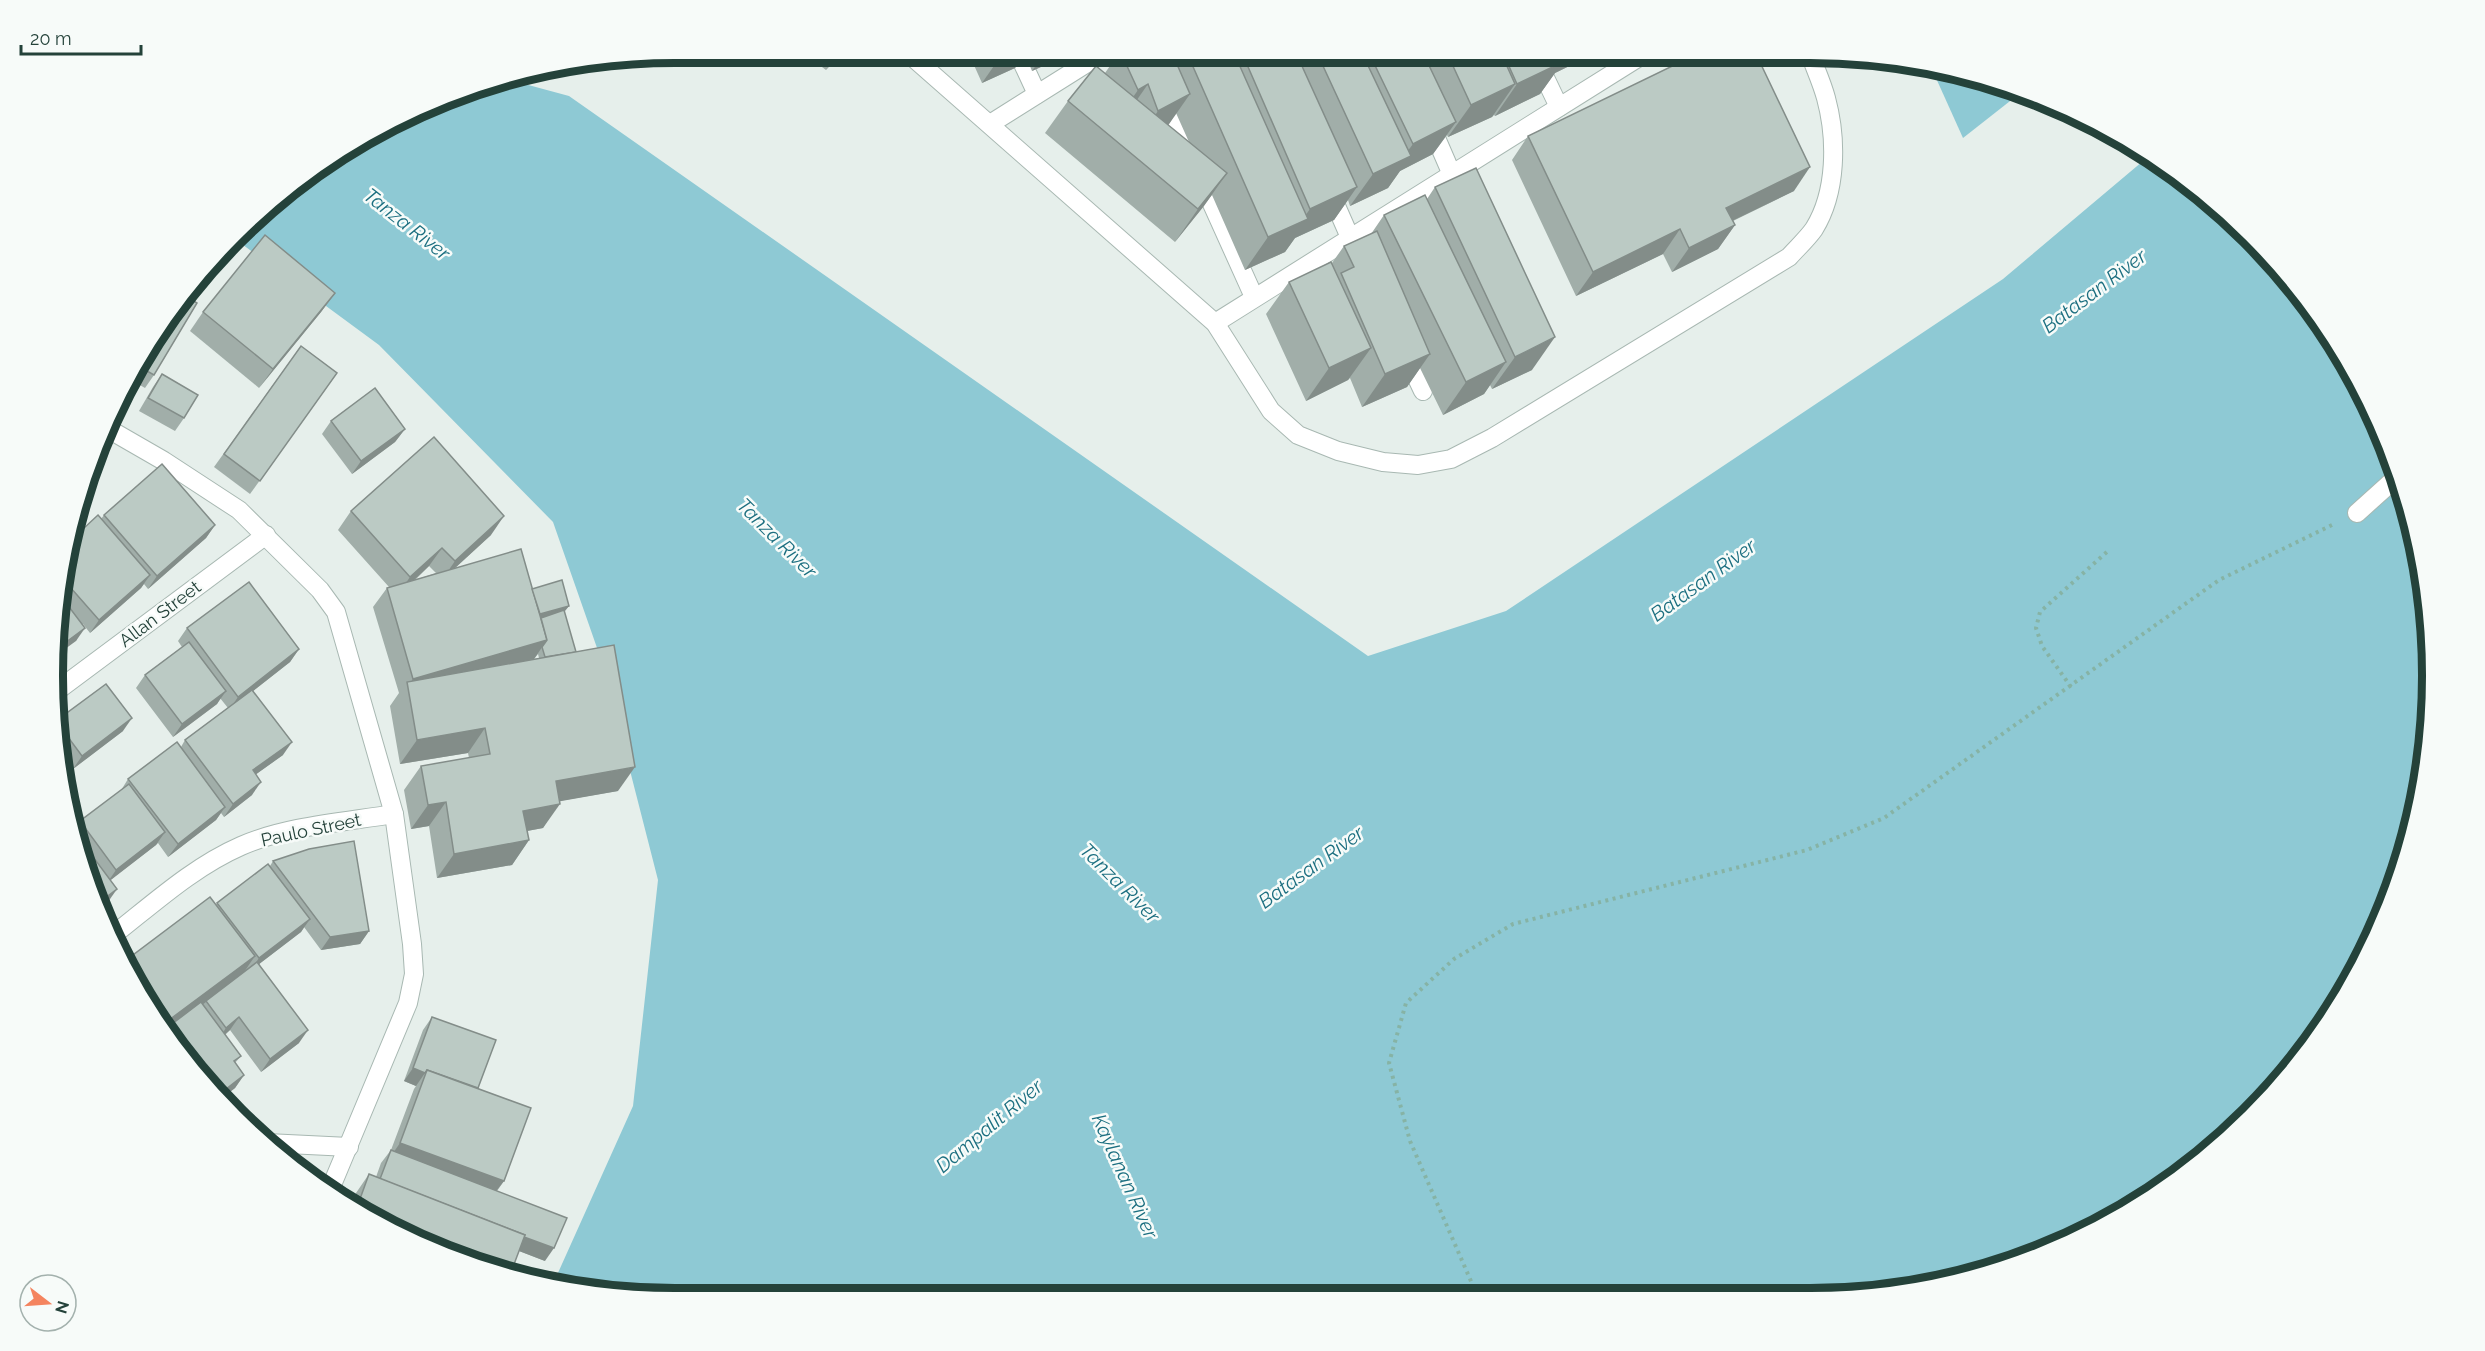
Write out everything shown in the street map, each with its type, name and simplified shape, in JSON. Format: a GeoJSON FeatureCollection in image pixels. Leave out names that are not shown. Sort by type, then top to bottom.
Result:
{"type":"FeatureCollection","features":[{"type":"Feature","properties":{"kind":"street"},"geometry":{"type":"LineString","coordinates":[[920,63],[1215,323],[1271,411],[1298,435],[1338,451],[1383,462],[1418,465],[1451,459],[1503,432],[1789,257],[1813,230],[1826,201],[1832,166],[1832,130],[1826,96],[1813,63]]}},
{"type":"Feature","properties":{"kind":"street"},"geometry":{"type":"LineString","coordinates":[[1023,63],[1037,94]]}},
{"type":"Feature","properties":{"kind":"street"},"geometry":{"type":"LineString","coordinates":[[990,124],[1087,63]]}},
{"type":"Feature","properties":{"kind":"street"},"geometry":{"type":"LineString","coordinates":[[1149,63],[1254,297]]}},
{"type":"Feature","properties":{"kind":"street"},"geometry":{"type":"LineString","coordinates":[[1539,63],[1559,107]]}},
{"type":"Feature","properties":{"kind":"street"},"geometry":{"type":"LineString","coordinates":[[1215,323],[1630,63]]}},
{"type":"Feature","properties":{"kind":"street"},"geometry":{"type":"LineString","coordinates":[[1423,108],[1461,195]]}},
{"type":"Feature","properties":{"kind":"street"},"geometry":{"type":"LineString","coordinates":[[1322,173],[1364,268]]}},
{"type":"Feature","properties":{"kind":"street"},"geometry":{"type":"LineString","coordinates":[[1399,340],[1423,391]]}},
{"type":"Feature","properties":{"kind":"street"},"geometry":{"type":"LineString","coordinates":[[114,432],[164,461],[239,510],[320,590],[336,612],[394,814],[414,974],[408,1003],[333,1183]]}},
{"type":"Feature","properties":{"kind":"street"},"geometry":{"type":"LineString","coordinates":[[2357,513],[2390,483]]}},
{"type":"Feature","properties":{"kind":"street","name":"Allan Street"},"geometry":{"type":"LineString","coordinates":[[63,686],[266,536]]}},
{"type":"Feature","properties":{"kind":"street","name":"Paulo Street"},"geometry":{"type":"LineString","coordinates":[[119,930],[201,867],[242,846],[282,833],[394,814]]}},
{"type":"Feature","properties":{"kind":"street"},"geometry":{"type":"LineString","coordinates":[[282,1144],[349,1148]]}},
{"type":"Feature","properties":{"kind":"path"},"geometry":{"type":"LineString","coordinates":[[1474,1288],[1410,1141],[1389,1063],[1406,1003],[1454,959],[1513,924],[1807,850],[1884,818],[2219,580],[2357,513]]}},
{"type":"Feature","properties":{"kind":"path"},"geometry":{"type":"LineString","coordinates":[[2071,687],[2042,646],[2036,628],[2040,612],[2109,550]]}},
{"type":"Feature","properties":{"kind":"water"},"geometry":{"type":"Polygon","coordinates":[[[1935,76],[2013,99],[1963,138],[1935,76]]]}},
{"type":"Feature","properties":{"kind":"water"},"geometry":{"type":"Polygon","coordinates":[[[521,83],[569,96],[1368,656],[1506,611],[2003,279],[2143,161],[2213,215],[2243,242],[2270,272],[2319,335],[2340,369],[2375,441],[2401,517],[2417,596],[2421,635],[2421,716],[2417,755],[2401,834],[2375,910],[2340,982],[2319,1016],[2295,1048],[2243,1109],[2182,1161],[2150,1185],[2116,1206],[2044,1241],[1968,1267],[1889,1283],[1810,1288],[676,1288],[635,1287],[557,1276],[633,1106],[658,880],[603,665],[553,522],[379,345],[241,243],[272,215],[335,166],[405,126],[441,110],[521,83]]]}},
{"type":"Feature","properties":{"kind":"building"},"geometry":{"type":"Polygon","coordinates":[[[1126,63],[1176,63],[1190,94],[1158,111],[1148,84],[1138,90],[1126,63]]]}},
{"type":"Feature","properties":{"kind":"building"},"geometry":{"type":"Polygon","coordinates":[[[1191,63],[1238,63],[1308,219],[1268,237],[1191,63]]]}},
{"type":"Feature","properties":{"kind":"building"},"geometry":{"type":"Polygon","coordinates":[[[1246,63],[1301,63],[1357,187],[1310,209],[1246,63]]]}},
{"type":"Feature","properties":{"kind":"building"},"geometry":{"type":"Polygon","coordinates":[[[1322,63],[1367,63],[1411,156],[1373,174],[1322,63]]]}},
{"type":"Feature","properties":{"kind":"building"},"geometry":{"type":"Polygon","coordinates":[[[1374,63],[1428,63],[1456,122],[1413,144],[1374,63]]]}},
{"type":"Feature","properties":{"kind":"building"},"geometry":{"type":"Polygon","coordinates":[[[1452,63],[1506,63],[1515,84],[1471,105],[1452,63]]]}},
{"type":"Feature","properties":{"kind":"building"},"geometry":{"type":"Polygon","coordinates":[[[1508,63],[1561,63],[1517,84],[1508,63]]]}},
{"type":"Feature","properties":{"kind":"building"},"geometry":{"type":"Polygon","coordinates":[[[1678,63],[1760,63],[1810,167],[1726,208],[1735,225],[1689,248],[1680,229],[1593,272],[1528,136],[1678,63]]]}},
{"type":"Feature","properties":{"kind":"building"},"geometry":{"type":"Polygon","coordinates":[[[1096,66],[1227,173],[1198,209],[1068,101],[1096,66]]]}},
{"type":"Feature","properties":{"kind":"building"},"geometry":{"type":"Polygon","coordinates":[[[1476,168],[1555,337],[1515,357],[1435,187],[1476,168]]]}},
{"type":"Feature","properties":{"kind":"building"},"geometry":{"type":"Polygon","coordinates":[[[1425,195],[1506,362],[1466,382],[1384,215],[1425,195]]]}},
{"type":"Feature","properties":{"kind":"building"},"geometry":{"type":"Polygon","coordinates":[[[1377,231],[1430,354],[1385,374],[1341,273],[1354,267],[1344,246],[1377,231]]]}},
{"type":"Feature","properties":{"kind":"building"},"geometry":{"type":"Polygon","coordinates":[[[265,235],[335,293],[273,369],[203,312],[265,235]]]}},
{"type":"Feature","properties":{"kind":"building"},"geometry":{"type":"Polygon","coordinates":[[[1331,262],[1371,348],[1329,368],[1289,282],[1331,262]]]}},
{"type":"Feature","properties":{"kind":"building"},"geometry":{"type":"Polygon","coordinates":[[[192,300],[197,303],[154,375],[145,370],[166,335],[192,300]]]}},
{"type":"Feature","properties":{"kind":"building"},"geometry":{"type":"Polygon","coordinates":[[[301,346],[337,373],[260,481],[224,454],[301,346]]]}},
{"type":"Feature","properties":{"kind":"building"},"geometry":{"type":"Polygon","coordinates":[[[162,374],[198,395],[184,418],[148,398],[162,374]]]}},
{"type":"Feature","properties":{"kind":"building"},"geometry":{"type":"Polygon","coordinates":[[[375,388],[405,429],[361,461],[331,421],[375,388]]]}},
{"type":"Feature","properties":{"kind":"building"},"geometry":{"type":"Polygon","coordinates":[[[434,437],[504,516],[455,561],[442,548],[410,577],[351,511],[434,437]]]}},
{"type":"Feature","properties":{"kind":"building"},"geometry":{"type":"Polygon","coordinates":[[[162,464],[215,525],[157,576],[104,515],[162,464]]]}},
{"type":"Feature","properties":{"kind":"building"},"geometry":{"type":"Polygon","coordinates":[[[98,515],[150,575],[99,620],[70,587],[81,531],[98,515]]]}},
{"type":"Feature","properties":{"kind":"building"},"geometry":{"type":"Polygon","coordinates":[[[521,549],[547,640],[413,679],[387,588],[521,549]]]}},
{"type":"Feature","properties":{"kind":"building"},"geometry":{"type":"Polygon","coordinates":[[[562,580],[569,606],[540,614],[532,589],[562,580]]]}},
{"type":"Feature","properties":{"kind":"building"},"geometry":{"type":"Polygon","coordinates":[[[249,582],[299,649],[238,697],[187,628],[249,582]]]}},
{"type":"Feature","properties":{"kind":"building"},"geometry":{"type":"Polygon","coordinates":[[[67,604],[85,628],[64,644],[67,604]]]}},
{"type":"Feature","properties":{"kind":"building"},"geometry":{"type":"Polygon","coordinates":[[[564,610],[576,652],[545,657],[542,647],[547,640],[541,618],[564,610]]]}},
{"type":"Feature","properties":{"kind":"building"},"geometry":{"type":"Polygon","coordinates":[[[189,642],[226,691],[182,724],[145,675],[189,642]]]}},
{"type":"Feature","properties":{"kind":"building"},"geometry":{"type":"Polygon","coordinates":[[[614,645],[635,767],[556,781],[560,804],[523,811],[529,840],[454,854],[446,802],[428,805],[421,766],[490,754],[485,728],[417,740],[407,682],[614,645]]]}},
{"type":"Feature","properties":{"kind":"building"},"geometry":{"type":"Polygon","coordinates":[[[106,684],[132,718],[82,756],[66,734],[64,715],[106,684]]]}},
{"type":"Feature","properties":{"kind":"building"},"geometry":{"type":"Polygon","coordinates":[[[252,690],[292,742],[253,770],[261,782],[233,804],[185,740],[252,690]]]}},
{"type":"Feature","properties":{"kind":"building"},"geometry":{"type":"Polygon","coordinates":[[[177,742],[225,807],[178,844],[128,779],[177,742]]]}},
{"type":"Feature","properties":{"kind":"building"},"geometry":{"type":"Polygon","coordinates":[[[129,784],[165,832],[116,870],[81,820],[129,784]]]}},
{"type":"Feature","properties":{"kind":"building"},"geometry":{"type":"Polygon","coordinates":[[[354,841],[369,931],[330,937],[273,861],[309,849],[354,841]]]}},
{"type":"Feature","properties":{"kind":"building"},"geometry":{"type":"Polygon","coordinates":[[[90,853],[117,889],[105,898],[90,853]]]}},
{"type":"Feature","properties":{"kind":"building"},"geometry":{"type":"Polygon","coordinates":[[[268,864],[310,919],[259,958],[217,903],[268,864]]]}},
{"type":"Feature","properties":{"kind":"building"},"geometry":{"type":"Polygon","coordinates":[[[210,897],[255,956],[169,1020],[131,956],[210,897]]]}},
{"type":"Feature","properties":{"kind":"building"},"geometry":{"type":"Polygon","coordinates":[[[257,962],[308,1030],[270,1059],[239,1017],[226,1028],[206,1001],[257,962]]]}},
{"type":"Feature","properties":{"kind":"building"},"geometry":{"type":"Polygon","coordinates":[[[201,1002],[241,1056],[234,1061],[244,1075],[225,1090],[172,1024],[201,1002]]]}},
{"type":"Feature","properties":{"kind":"building"},"geometry":{"type":"Polygon","coordinates":[[[432,1017],[496,1040],[478,1088],[427,1070],[425,1073],[413,1068],[432,1017]]]}},
{"type":"Feature","properties":{"kind":"building"},"geometry":{"type":"Polygon","coordinates":[[[427,1070],[531,1108],[504,1181],[400,1143],[427,1070]]]}},
{"type":"Feature","properties":{"kind":"building"},"geometry":{"type":"Polygon","coordinates":[[[391,1150],[567,1218],[554,1248],[380,1179],[391,1150]]]}},
{"type":"Feature","properties":{"kind":"building"},"geometry":{"type":"Polygon","coordinates":[[[369,1174],[525,1235],[513,1266],[441,1241],[405,1225],[360,1200],[369,1174]]]}},
{"type":"Feature","properties":{"kind":"water label","name":"Tanza River"},"geometry":{"type":"Point","coordinates":[407,224]}},
{"type":"Feature","properties":{"kind":"water label","name":"Batasan River"},"geometry":{"type":"Point","coordinates":[2094,291]}},
{"type":"Feature","properties":{"kind":"water label","name":"Tanza River"},"geometry":{"type":"Point","coordinates":[777,538]}},
{"type":"Feature","properties":{"kind":"water label","name":"Batasan River"},"geometry":{"type":"Point","coordinates":[1703,580]}},
{"type":"Feature","properties":{"kind":"water label","name":"Batasan River"},"geometry":{"type":"Point","coordinates":[1311,867]}},
{"type":"Feature","properties":{"kind":"water label","name":"Tanza River"},"geometry":{"type":"Point","coordinates":[1120,883]}},
{"type":"Feature","properties":{"kind":"water label","name":"Dampalit River"},"geometry":{"type":"Point","coordinates":[989,1126]}},
{"type":"Feature","properties":{"kind":"water label","name":"Kaylanan River"},"geometry":{"type":"Point","coordinates":[1125,1176]}}]}
